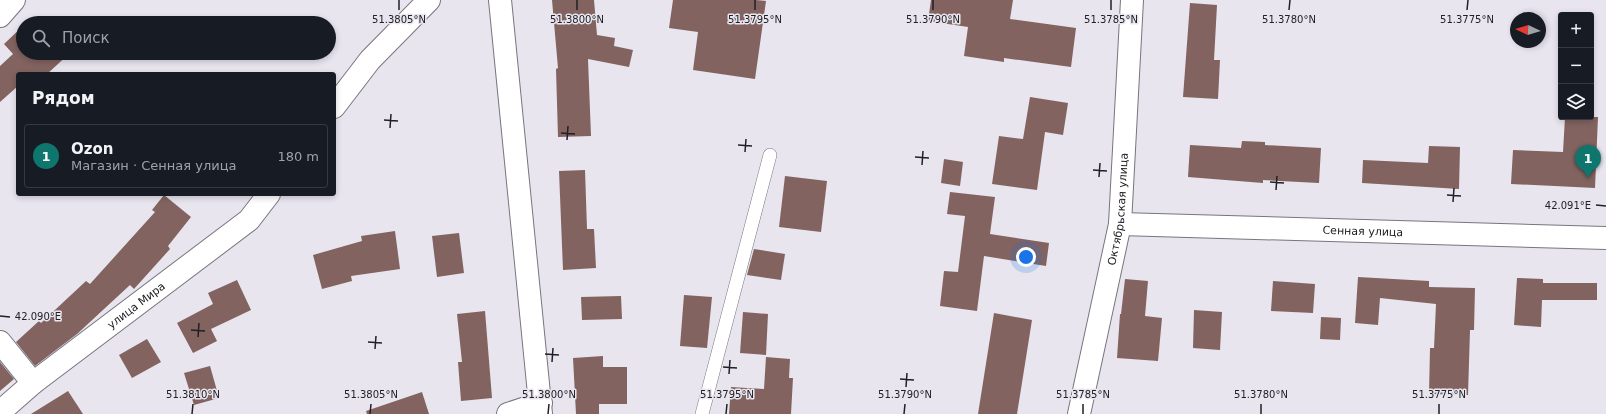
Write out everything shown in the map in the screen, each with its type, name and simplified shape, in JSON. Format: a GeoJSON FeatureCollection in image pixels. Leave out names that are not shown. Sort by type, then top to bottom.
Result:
{"type":"FeatureCollection","features":[{"type":"Feature","properties":{"kind":"street"},"geometry":{"type":"LineString","coordinates":[[0,16],[14,0]]}},
{"type":"Feature","properties":{"kind":"street"},"geometry":{"type":"LineString","coordinates":[[336,104],[370,60],[429,0]]}},
{"type":"Feature","properties":{"kind":"street"},"geometry":{"type":"LineString","coordinates":[[500,0],[541,408],[508,414]]}},
{"type":"Feature","properties":{"kind":"street","name":"Октябрьская улица"},"geometry":{"type":"LineString","coordinates":[[1079,414],[1120,224],[1132,0]]}},
{"type":"Feature","properties":{"kind":"street","name":"улица Мира"},"geometry":{"type":"LineString","coordinates":[[0,412],[33,383],[249,220],[267,196]]}},
{"type":"Feature","properties":{"kind":"street","name":"Сенная улица"},"geometry":{"type":"LineString","coordinates":[[1120,224],[1606,238]]}},
{"type":"Feature","properties":{"kind":"street"},"geometry":{"type":"LineString","coordinates":[[0,342],[33,383]]}},
{"type":"Feature","properties":{"kind":"lane"},"geometry":{"type":"LineString","coordinates":[[702,414],[770,155]]}},
{"type":"Feature","properties":{"kind":"building"},"geometry":{"type":"Polygon","coordinates":[[[552,0],[594,0],[597,35],[615,38],[614,46],[633,50],[629,67],[588,59],[591,136],[558,137],[556,69],[558,68],[552,0]]]}},
{"type":"Feature","properties":{"kind":"building"},"geometry":{"type":"Polygon","coordinates":[[[673,0],[766,1],[755,79],[693,70],[698,32],[669,28],[673,0]]]}},
{"type":"Feature","properties":{"kind":"building"},"geometry":{"type":"Polygon","coordinates":[[[931,0],[1013,0],[1010,19],[1076,28],[1071,67],[1004,58],[1004,62],[964,56],[968,27],[928,21],[931,0]]]}},
{"type":"Feature","properties":{"kind":"building"},"geometry":{"type":"Polygon","coordinates":[[[1190,3],[1217,5],[1214,60],[1220,60],[1218,99],[1183,97],[1190,3]]]}},
{"type":"Feature","properties":{"kind":"building"},"geometry":{"type":"Polygon","coordinates":[[[16,33],[16,60],[62,60],[49,72],[16,72],[16,88],[0,102],[0,66],[13,54],[4,44],[16,33]]]}},
{"type":"Feature","properties":{"kind":"building"},"geometry":{"type":"Polygon","coordinates":[[[1030,97],[1068,103],[1063,135],[1045,132],[1037,190],[992,184],[999,136],[1023,139],[1030,97]]]}},
{"type":"Feature","properties":{"kind":"building"},"geometry":{"type":"Polygon","coordinates":[[[1594,117],[1598,117],[1595,188],[1511,184],[1513,150],[1563,152],[1565,120],[1594,120],[1594,117]]]}},
{"type":"Feature","properties":{"kind":"building"},"geometry":{"type":"Polygon","coordinates":[[[1242,141],[1265,142],[1265,145],[1321,148],[1319,183],[1263,180],[1263,183],[1188,177],[1190,145],[1241,148],[1242,141]]]}},
{"type":"Feature","properties":{"kind":"building"},"geometry":{"type":"Polygon","coordinates":[[[1429,146],[1460,147],[1459,189],[1362,183],[1363,160],[1428,163],[1429,146]]]}},
{"type":"Feature","properties":{"kind":"building"},"geometry":{"type":"Polygon","coordinates":[[[944,159],[963,162],[960,186],[941,183],[944,159]]]}},
{"type":"Feature","properties":{"kind":"building"},"geometry":{"type":"Polygon","coordinates":[[[585,170],[587,229],[594,229],[596,268],[563,270],[559,171],[585,170]]]}},
{"type":"Feature","properties":{"kind":"building"},"geometry":{"type":"Polygon","coordinates":[[[785,176],[827,181],[821,232],[779,227],[785,176]]]}},
{"type":"Feature","properties":{"kind":"building"},"geometry":{"type":"Polygon","coordinates":[[[950,192],[995,197],[990,234],[1049,243],[1046,266],[984,256],[977,311],[940,306],[944,271],[958,272],[965,216],[947,214],[950,192]]]}},
{"type":"Feature","properties":{"kind":"building"},"geometry":{"type":"Polygon","coordinates":[[[163,196],[165,196],[191,217],[168,246],[170,249],[134,289],[130,285],[77,334],[35,366],[16,342],[39,321],[41,323],[86,281],[90,284],[155,212],[152,210],[163,196]]]}},
{"type":"Feature","properties":{"kind":"building"},"geometry":{"type":"Polygon","coordinates":[[[395,231],[400,269],[351,276],[352,281],[322,289],[313,255],[362,241],[361,236],[395,231]]]}},
{"type":"Feature","properties":{"kind":"building"},"geometry":{"type":"Polygon","coordinates":[[[459,233],[464,273],[437,277],[432,236],[459,233]]]}},
{"type":"Feature","properties":{"kind":"building"},"geometry":{"type":"Polygon","coordinates":[[[754,249],[785,254],[781,280],[747,275],[754,249]]]}},
{"type":"Feature","properties":{"kind":"building"},"geometry":{"type":"Polygon","coordinates":[[[1358,277],[1429,281],[1429,287],[1475,288],[1474,330],[1470,330],[1468,395],[1429,394],[1430,348],[1434,348],[1436,304],[1380,298],[1378,325],[1355,323],[1358,277]]]}},
{"type":"Feature","properties":{"kind":"building"},"geometry":{"type":"Polygon","coordinates":[[[1517,278],[1543,279],[1543,283],[1597,283],[1597,300],[1542,300],[1541,327],[1514,325],[1517,278]]]}},
{"type":"Feature","properties":{"kind":"building"},"geometry":{"type":"Polygon","coordinates":[[[1125,279],[1148,281],[1145,316],[1162,318],[1158,361],[1117,358],[1120,314],[1125,279]]]}},
{"type":"Feature","properties":{"kind":"building"},"geometry":{"type":"Polygon","coordinates":[[[237,280],[251,310],[211,329],[217,341],[193,353],[177,323],[213,304],[208,293],[237,280]]]}},
{"type":"Feature","properties":{"kind":"building"},"geometry":{"type":"Polygon","coordinates":[[[1273,281],[1315,284],[1313,313],[1271,311],[1273,281]]]}},
{"type":"Feature","properties":{"kind":"building"},"geometry":{"type":"Polygon","coordinates":[[[684,295],[712,297],[707,348],[680,346],[684,295]]]}},
{"type":"Feature","properties":{"kind":"building"},"geometry":{"type":"Polygon","coordinates":[[[621,296],[622,319],[582,320],[581,297],[621,296]]]}},
{"type":"Feature","properties":{"kind":"building"},"geometry":{"type":"Polygon","coordinates":[[[1194,310],[1222,312],[1220,350],[1193,348],[1194,310]]]}},
{"type":"Feature","properties":{"kind":"building"},"geometry":{"type":"Polygon","coordinates":[[[485,311],[492,398],[461,401],[458,362],[462,362],[457,314],[485,311]]]}},
{"type":"Feature","properties":{"kind":"building"},"geometry":{"type":"Polygon","coordinates":[[[743,312],[768,314],[766,355],[740,353],[743,312]]]}},
{"type":"Feature","properties":{"kind":"building"},"geometry":{"type":"Polygon","coordinates":[[[994,313],[1032,320],[1017,414],[978,414],[994,313]]]}},
{"type":"Feature","properties":{"kind":"building"},"geometry":{"type":"Polygon","coordinates":[[[1321,317],[1341,318],[1340,340],[1320,339],[1321,317]]]}},
{"type":"Feature","properties":{"kind":"building"},"geometry":{"type":"Polygon","coordinates":[[[147,339],[161,362],[132,378],[119,355],[147,339]]]}},
{"type":"Feature","properties":{"kind":"building"},"geometry":{"type":"Polygon","coordinates":[[[603,356],[603,367],[627,367],[627,404],[599,404],[599,414],[576,414],[573,358],[603,356]]]}},
{"type":"Feature","properties":{"kind":"building"},"geometry":{"type":"Polygon","coordinates":[[[766,357],[790,359],[789,378],[793,378],[791,414],[729,414],[731,387],[764,389],[766,357]]]}},
{"type":"Feature","properties":{"kind":"building"},"geometry":{"type":"Polygon","coordinates":[[[0,362],[14,379],[0,391],[0,362]]]}},
{"type":"Feature","properties":{"kind":"building"},"geometry":{"type":"Polygon","coordinates":[[[210,366],[219,398],[194,405],[184,373],[210,366]]]}},
{"type":"Feature","properties":{"kind":"building"},"geometry":{"type":"Polygon","coordinates":[[[68,391],[83,414],[31,414],[68,391]]]}},
{"type":"Feature","properties":{"kind":"building"},"geometry":{"type":"Polygon","coordinates":[[[422,392],[429,414],[367,414],[366,411],[422,392]]]}},
{"type":"Feature","properties":{"kind":"place","name":"Ozon"},"geometry":{"type":"Point","coordinates":[1588,178]}}]}
